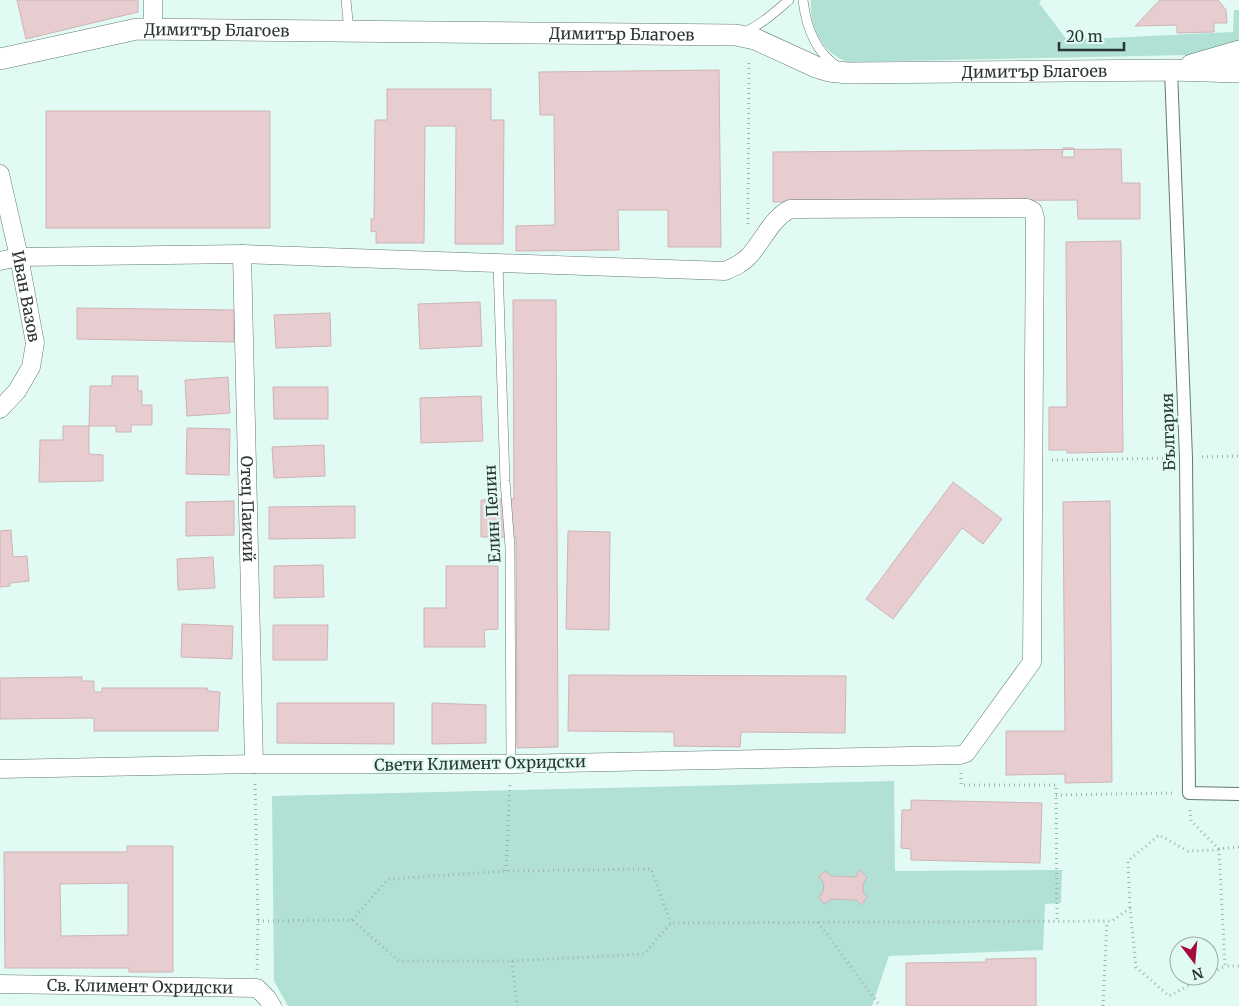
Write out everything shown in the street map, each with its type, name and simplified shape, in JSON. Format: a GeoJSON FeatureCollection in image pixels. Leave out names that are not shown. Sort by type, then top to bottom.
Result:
{"type":"FeatureCollection","features":[{"type":"Feature","properties":{"kind":"street"},"geometry":{"type":"LineString","coordinates":[[153,0],[153,30]]}},
{"type":"Feature","properties":{"kind":"street","name":"Димитър Благоев"},"geometry":{"type":"LineString","coordinates":[[0,59],[138,29],[736,35],[755,39],[816,67],[846,73],[1171,70],[1239,72]]}},
{"type":"Feature","properties":{"kind":"street"},"geometry":{"type":"LineString","coordinates":[[1171,70],[1239,51]]}},
{"type":"Feature","properties":{"kind":"street","name":"България"},"geometry":{"type":"LineString","coordinates":[[1171,70],[1186,458],[1189,793]]}},
{"type":"Feature","properties":{"kind":"street","name":"Иван Вазов"},"geometry":{"type":"LineString","coordinates":[[0,174],[19,257],[35,343],[30,367],[16,391],[0,410]]}},
{"type":"Feature","properties":{"kind":"street"},"geometry":{"type":"LineString","coordinates":[[0,262],[19,257],[242,254],[726,271],[748,258],[781,213],[790,209],[1026,208],[1034,211],[1032,662],[969,750],[960,755]]}},
{"type":"Feature","properties":{"kind":"street","name":"Отец Паисий"},"geometry":{"type":"LineString","coordinates":[[242,254],[254,764]]}},
{"type":"Feature","properties":{"kind":"street","name":"Свети Климент Охридски"},"geometry":{"type":"LineString","coordinates":[[0,769],[254,764],[511,764],[960,755]]}},
{"type":"Feature","properties":{"kind":"street"},"geometry":{"type":"LineString","coordinates":[[1189,793],[1239,794]]}},
{"type":"Feature","properties":{"kind":"street","name":"Св. Климент Охридски"},"geometry":{"type":"LineString","coordinates":[[0,984],[256,988],[267,998],[272,1006]]}},
{"type":"Feature","properties":{"kind":"lane"},"geometry":{"type":"LineString","coordinates":[[346,0],[349,31]]}},
{"type":"Feature","properties":{"kind":"lane"},"geometry":{"type":"LineString","coordinates":[[736,35],[750,30],[763,22],[789,0]]}},
{"type":"Feature","properties":{"kind":"lane"},"geometry":{"type":"LineString","coordinates":[[803,0],[813,38],[832,63],[846,73]]}},
{"type":"Feature","properties":{"kind":"lane","name":"Елин Пелин"},"geometry":{"type":"LineString","coordinates":[[498,264],[510,547],[511,764]]}},
{"type":"Feature","properties":{"kind":"path"},"geometry":{"type":"LineString","coordinates":[[746,57],[750,62],[748,258]]}},
{"type":"Feature","properties":{"kind":"path"},"geometry":{"type":"LineString","coordinates":[[1034,461],[1239,456]]}},
{"type":"Feature","properties":{"kind":"path"},"geometry":{"type":"LineString","coordinates":[[960,755],[961,785],[1056,784],[1057,922]]}},
{"type":"Feature","properties":{"kind":"path"},"geometry":{"type":"LineString","coordinates":[[254,764],[258,921],[256,988]]}},
{"type":"Feature","properties":{"kind":"path"},"geometry":{"type":"LineString","coordinates":[[506,872],[511,764]]}},
{"type":"Feature","properties":{"kind":"path"},"geometry":{"type":"LineString","coordinates":[[1056,795],[1189,793],[1191,821],[1219,850],[1225,966]]}},
{"type":"Feature","properties":{"kind":"path"},"geometry":{"type":"LineString","coordinates":[[1188,986],[1169,996],[1136,967],[1130,908],[1128,861],[1159,835],[1188,851],[1239,847]]}},
{"type":"Feature","properties":{"kind":"path"},"geometry":{"type":"LineString","coordinates":[[352,920],[388,879],[506,872],[651,869],[672,923]]}},
{"type":"Feature","properties":{"kind":"path"},"geometry":{"type":"LineString","coordinates":[[258,921],[352,920],[399,961],[512,961],[644,954],[672,923],[1112,921],[1130,908]]}},
{"type":"Feature","properties":{"kind":"path"},"geometry":{"type":"LineString","coordinates":[[1103,1006],[1107,921]]}},
{"type":"Feature","properties":{"kind":"path"},"geometry":{"type":"LineString","coordinates":[[818,922],[880,1006]]}},
{"type":"Feature","properties":{"kind":"path"},"geometry":{"type":"LineString","coordinates":[[512,961],[517,1006]]}},
{"type":"Feature","properties":{"kind":"path"},"geometry":{"type":"LineString","coordinates":[[1219,969],[1225,966],[1239,966]]}},
{"type":"Feature","properties":{"kind":"green space"},"geometry":{"type":"Polygon","coordinates":[[[811,0],[1041,0],[1039,3],[1067,40],[1233,32],[1234,10],[1239,10],[1239,46],[1189,55],[847,62],[828,49],[819,37],[811,14],[811,0]]]}},
{"type":"Feature","properties":{"kind":"green space"},"geometry":{"type":"Polygon","coordinates":[[[894,781],[895,871],[1062,870],[1061,903],[1045,904],[1043,950],[889,956],[872,1006],[288,1006],[274,981],[272,796],[894,781]]]}},
{"type":"Feature","properties":{"kind":"building"},"geometry":{"type":"Polygon","coordinates":[[[17,0],[138,0],[138,12],[26,39],[17,0]]]}},
{"type":"Feature","properties":{"kind":"building"},"geometry":{"type":"Polygon","coordinates":[[[1160,0],[1218,0],[1226,10],[1227,23],[1214,23],[1214,32],[1177,33],[1177,25],[1135,26],[1160,0]]]}},
{"type":"Feature","properties":{"kind":"building"},"geometry":{"type":"Polygon","coordinates":[[[719,70],[721,247],[668,247],[668,210],[618,210],[619,250],[516,251],[516,226],[555,225],[554,115],[540,115],[539,72],[719,70]]]}},
{"type":"Feature","properties":{"kind":"building"},"geometry":{"type":"Polygon","coordinates":[[[387,89],[491,89],[491,120],[504,120],[503,244],[455,244],[456,126],[425,126],[424,243],[376,243],[376,231],[371,232],[371,219],[374,219],[375,120],[387,120],[387,89]]]}},
{"type":"Feature","properties":{"kind":"building"},"geometry":{"type":"Polygon","coordinates":[[[46,111],[270,111],[270,228],[46,228],[46,111]]]}},
{"type":"Feature","properties":{"kind":"building"},"geometry":{"type":"Polygon","coordinates":[[[1063,148],[1074,148],[1074,157],[1062,157],[1063,148]]]}},
{"type":"Feature","properties":{"kind":"building"},"geometry":{"type":"Polygon","coordinates":[[[1121,149],[1122,183],[1140,183],[1140,219],[1078,219],[1077,200],[773,202],[773,152],[1121,149]]]}},
{"type":"Feature","properties":{"kind":"building"},"geometry":{"type":"Polygon","coordinates":[[[1121,241],[1123,452],[1067,453],[1067,450],[1049,450],[1049,407],[1067,407],[1066,242],[1121,241]]]}},
{"type":"Feature","properties":{"kind":"building"},"geometry":{"type":"Polygon","coordinates":[[[513,300],[556,300],[558,747],[517,748],[516,537],[481,537],[481,500],[514,499],[513,300]]]}},
{"type":"Feature","properties":{"kind":"building"},"geometry":{"type":"Polygon","coordinates":[[[480,302],[482,346],[420,349],[418,304],[480,302]]]}},
{"type":"Feature","properties":{"kind":"building"},"geometry":{"type":"Polygon","coordinates":[[[77,308],[234,310],[234,342],[77,339],[77,308]]]}},
{"type":"Feature","properties":{"kind":"building"},"geometry":{"type":"Polygon","coordinates":[[[330,313],[331,346],[276,348],[274,315],[330,313]]]}},
{"type":"Feature","properties":{"kind":"building"},"geometry":{"type":"Polygon","coordinates":[[[112,376],[138,376],[138,391],[142,391],[142,405],[152,405],[152,425],[131,425],[131,432],[116,432],[116,426],[89,426],[90,386],[112,386],[112,376]]]}},
{"type":"Feature","properties":{"kind":"building"},"geometry":{"type":"Polygon","coordinates":[[[228,377],[230,413],[187,416],[185,380],[228,377]]]}},
{"type":"Feature","properties":{"kind":"building"},"geometry":{"type":"Polygon","coordinates":[[[273,387],[328,387],[328,419],[274,419],[273,387]]]}},
{"type":"Feature","properties":{"kind":"building"},"geometry":{"type":"Polygon","coordinates":[[[481,396],[483,441],[421,443],[420,398],[481,396]]]}},
{"type":"Feature","properties":{"kind":"building"},"geometry":{"type":"Polygon","coordinates":[[[63,426],[89,426],[89,454],[103,455],[103,481],[39,482],[40,440],[63,440],[63,426]]]}},
{"type":"Feature","properties":{"kind":"building"},"geometry":{"type":"Polygon","coordinates":[[[187,428],[230,429],[229,475],[186,474],[187,428]]]}},
{"type":"Feature","properties":{"kind":"building"},"geometry":{"type":"Polygon","coordinates":[[[324,445],[325,476],[274,478],[272,447],[324,445]]]}},
{"type":"Feature","properties":{"kind":"building"},"geometry":{"type":"Polygon","coordinates":[[[953,482],[1002,519],[983,544],[962,528],[893,619],[866,599],[953,482]]]}},
{"type":"Feature","properties":{"kind":"building"},"geometry":{"type":"Polygon","coordinates":[[[234,501],[234,535],[186,536],[186,502],[234,501]]]}},
{"type":"Feature","properties":{"kind":"building"},"geometry":{"type":"Polygon","coordinates":[[[1110,501],[1112,782],[1065,783],[1065,774],[1006,775],[1006,731],[1065,731],[1063,502],[1110,501]]]}},
{"type":"Feature","properties":{"kind":"building"},"geometry":{"type":"Polygon","coordinates":[[[355,506],[355,538],[269,539],[269,507],[355,506]]]}},
{"type":"Feature","properties":{"kind":"building"},"geometry":{"type":"Polygon","coordinates":[[[11,530],[13,557],[27,556],[29,581],[10,583],[10,586],[0,587],[0,531],[11,530]]]}},
{"type":"Feature","properties":{"kind":"building"},"geometry":{"type":"Polygon","coordinates":[[[568,531],[610,532],[609,630],[566,629],[568,531]]]}},
{"type":"Feature","properties":{"kind":"building"},"geometry":{"type":"Polygon","coordinates":[[[213,557],[215,588],[178,590],[177,559],[213,557]]]}},
{"type":"Feature","properties":{"kind":"building"},"geometry":{"type":"Polygon","coordinates":[[[323,565],[324,597],[274,598],[274,566],[323,565]]]}},
{"type":"Feature","properties":{"kind":"building"},"geometry":{"type":"Polygon","coordinates":[[[446,566],[498,566],[498,629],[484,630],[485,647],[424,647],[424,608],[446,608],[446,566]]]}},
{"type":"Feature","properties":{"kind":"building"},"geometry":{"type":"Polygon","coordinates":[[[182,624],[233,626],[232,659],[181,657],[182,624]]]}},
{"type":"Feature","properties":{"kind":"building"},"geometry":{"type":"Polygon","coordinates":[[[273,625],[328,625],[327,660],[273,660],[273,625]]]}},
{"type":"Feature","properties":{"kind":"building"},"geometry":{"type":"Polygon","coordinates":[[[569,675],[846,676],[845,733],[741,732],[740,747],[674,746],[674,732],[568,731],[569,675]]]}},
{"type":"Feature","properties":{"kind":"building"},"geometry":{"type":"Polygon","coordinates":[[[82,677],[82,681],[94,681],[94,692],[102,692],[102,688],[207,688],[208,691],[220,692],[218,731],[94,731],[94,718],[0,719],[0,678],[82,677]]]}},
{"type":"Feature","properties":{"kind":"building"},"geometry":{"type":"Polygon","coordinates":[[[277,703],[394,703],[394,744],[277,743],[277,703]]]}},
{"type":"Feature","properties":{"kind":"building"},"geometry":{"type":"Polygon","coordinates":[[[432,703],[486,705],[486,743],[432,744],[432,703]]]}},
{"type":"Feature","properties":{"kind":"building"},"geometry":{"type":"Polygon","coordinates":[[[911,800],[1042,803],[1040,863],[911,860],[911,849],[901,848],[902,810],[911,810],[911,800]]]}},
{"type":"Feature","properties":{"kind":"building"},"geometry":{"type":"Polygon","coordinates":[[[127,846],[173,846],[173,972],[129,972],[129,968],[5,968],[4,852],[127,852],[127,846]],[[128,883],[60,884],[61,936],[128,935],[128,883]]]}},
{"type":"Feature","properties":{"kind":"building"},"geometry":{"type":"Polygon","coordinates":[[[859,870],[867,877],[863,884],[863,893],[867,897],[861,905],[857,900],[831,899],[824,904],[819,897],[823,892],[824,884],[819,876],[826,871],[830,876],[856,877],[859,870]]]}},
{"type":"Feature","properties":{"kind":"building"},"geometry":{"type":"Polygon","coordinates":[[[1036,958],[1036,1006],[906,1006],[906,963],[986,962],[986,959],[1036,958]]]}}]}
